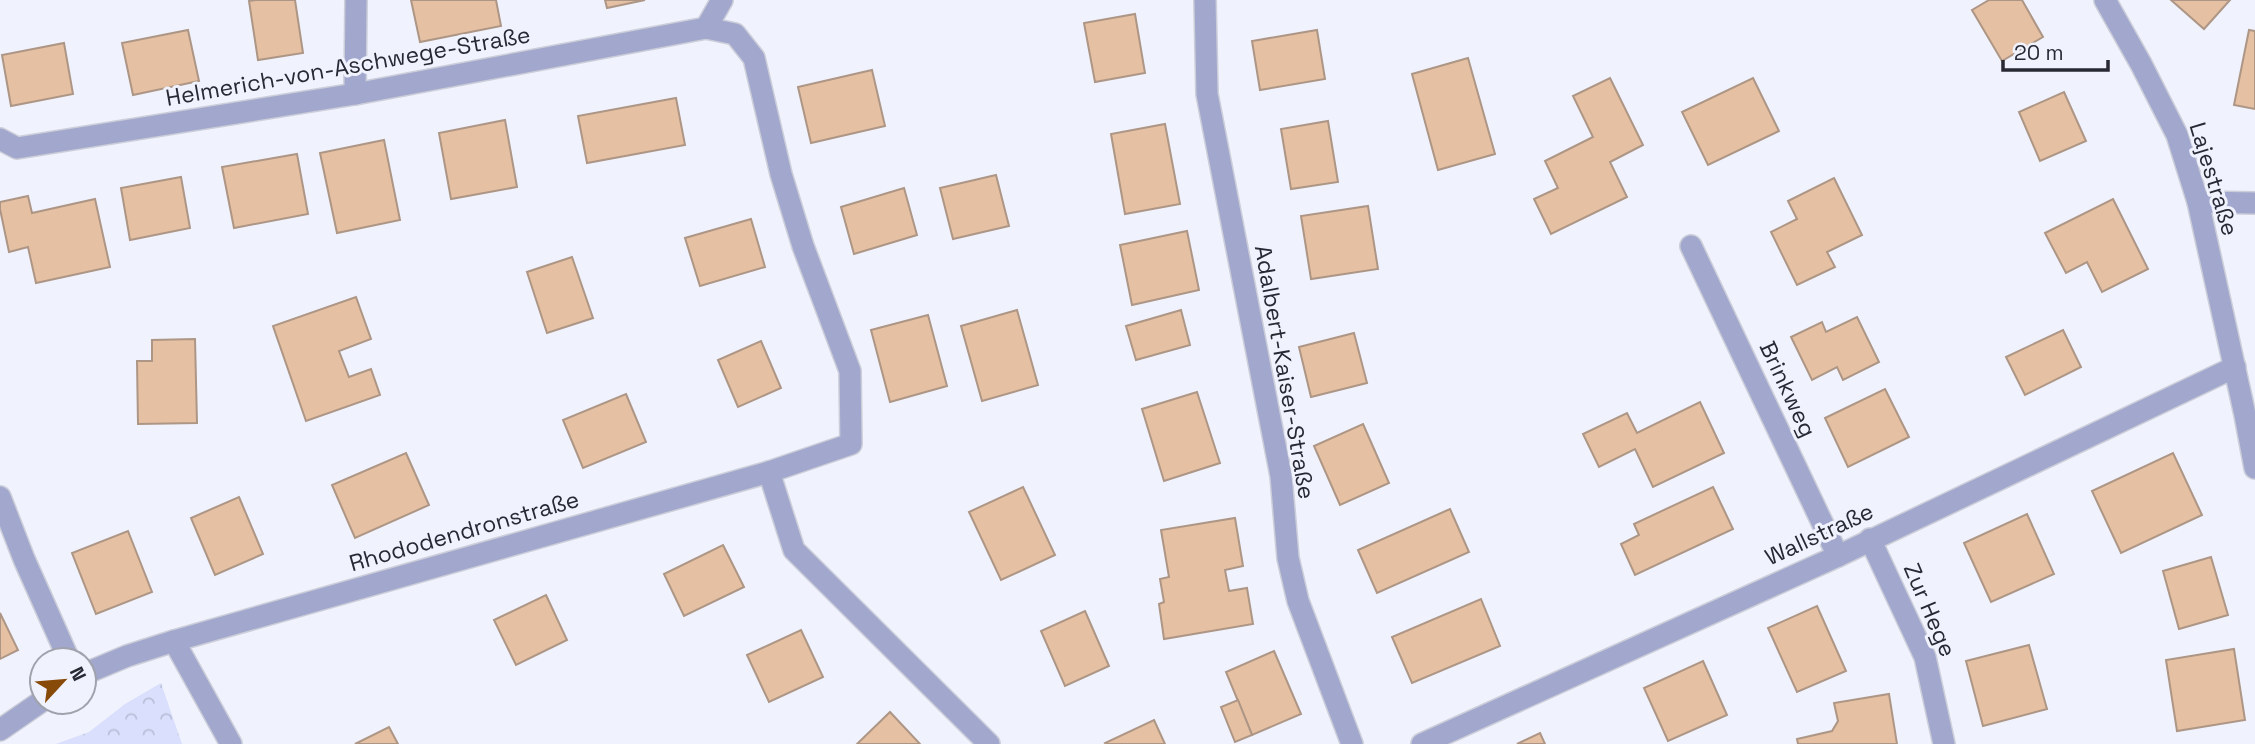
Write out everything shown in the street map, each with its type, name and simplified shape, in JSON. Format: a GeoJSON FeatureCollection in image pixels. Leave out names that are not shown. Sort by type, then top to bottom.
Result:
{"type":"FeatureCollection","features":[{"type":"Feature","properties":{"kind":"street"},"geometry":{"type":"LineString","coordinates":[[355,94],[356,0]]}},
{"type":"Feature","properties":{"kind":"street"},"geometry":{"type":"LineString","coordinates":[[706,28],[722,0]]}},
{"type":"Feature","properties":{"kind":"street","name":"Adalbert-Kaiser-Straße"},"geometry":{"type":"LineString","coordinates":[[1205,0],[1207,94],[1281,476],[1288,558],[1298,601],[1352,744]]}},
{"type":"Feature","properties":{"kind":"street","name":"Lajestraße"},"geometry":{"type":"LineString","coordinates":[[2105,0],[2176,135],[2198,202],[2255,468]]}},
{"type":"Feature","properties":{"kind":"street","name":"Helmerich-von-Aschwege-Straße"},"geometry":{"type":"LineString","coordinates":[[0,139],[17,148],[355,94],[706,28]]}},
{"type":"Feature","properties":{"kind":"street","name":"Rhododendronstraße"},"geometry":{"type":"LineString","coordinates":[[98,668],[174,641],[768,471],[851,444],[850,371],[803,246],[781,174],[754,58],[735,34],[706,28]]}},
{"type":"Feature","properties":{"kind":"street"},"geometry":{"type":"LineString","coordinates":[[2198,202],[2255,203]]}},
{"type":"Feature","properties":{"kind":"street","name":"Brinkweg"},"geometry":{"type":"LineString","coordinates":[[1691,246],[1838,556]]}},
{"type":"Feature","properties":{"kind":"street","name":"Wallstraße"},"geometry":{"type":"LineString","coordinates":[[1423,744],[1838,556],[2235,367]]}},
{"type":"Feature","properties":{"kind":"street"},"geometry":{"type":"LineString","coordinates":[[768,471],[794,550],[989,744]]}},
{"type":"Feature","properties":{"kind":"street"},"geometry":{"type":"LineString","coordinates":[[0,497],[63,646]]}},
{"type":"Feature","properties":{"kind":"street","name":"Zur Hege"},"geometry":{"type":"LineString","coordinates":[[1870,539],[1925,657],[1944,744]]}},
{"type":"Feature","properties":{"kind":"street"},"geometry":{"type":"LineString","coordinates":[[174,641],[230,744]]}},
{"type":"Feature","properties":{"kind":"street"},"geometry":{"type":"LineString","coordinates":[[0,730],[28,711]]}},
{"type":"Feature","properties":{"kind":"green space"},"geometry":{"type":"Polygon","coordinates":[[[161,683],[182,744],[56,744],[89,732],[125,704],[161,683]]]}},
{"type":"Feature","properties":{"kind":"building"},"geometry":{"type":"Polygon","coordinates":[[[295,0],[303,53],[258,60],[249,1],[295,0]]]}},
{"type":"Feature","properties":{"kind":"building"},"geometry":{"type":"Polygon","coordinates":[[[411,0],[496,0],[501,26],[420,42],[411,0]]]}},
{"type":"Feature","properties":{"kind":"building"},"geometry":{"type":"Polygon","coordinates":[[[605,0],[645,0],[607,8],[605,0]]]}},
{"type":"Feature","properties":{"kind":"building"},"geometry":{"type":"Polygon","coordinates":[[[1989,0],[2022,0],[2043,37],[2002,61],[1972,10],[1989,0]]]}},
{"type":"Feature","properties":{"kind":"building"},"geometry":{"type":"Polygon","coordinates":[[[2171,0],[2230,0],[2204,29],[2171,0]]]}},
{"type":"Feature","properties":{"kind":"building"},"geometry":{"type":"Polygon","coordinates":[[[1135,14],[1145,73],[1095,82],[1084,23],[1135,14]]]}},
{"type":"Feature","properties":{"kind":"building"},"geometry":{"type":"Polygon","coordinates":[[[188,30],[199,81],[133,95],[122,43],[188,30]]]}},
{"type":"Feature","properties":{"kind":"building"},"geometry":{"type":"Polygon","coordinates":[[[1317,30],[1325,79],[1260,90],[1252,41],[1317,30]]]}},
{"type":"Feature","properties":{"kind":"building"},"geometry":{"type":"Polygon","coordinates":[[[2249,30],[2255,31],[2255,109],[2234,105],[2249,30]]]}},
{"type":"Feature","properties":{"kind":"building"},"geometry":{"type":"Polygon","coordinates":[[[64,43],[73,94],[11,106],[2,55],[64,43]]]}},
{"type":"Feature","properties":{"kind":"building"},"geometry":{"type":"Polygon","coordinates":[[[1468,58],[1495,154],[1438,170],[1412,74],[1468,58]]]}},
{"type":"Feature","properties":{"kind":"building"},"geometry":{"type":"Polygon","coordinates":[[[872,70],[885,126],[811,143],[798,87],[872,70]]]}},
{"type":"Feature","properties":{"kind":"building"},"geometry":{"type":"Polygon","coordinates":[[[1610,78],[1643,145],[1610,162],[1627,197],[1551,234],[1534,199],[1558,188],[1545,161],[1593,137],[1573,96],[1610,78]]]}},
{"type":"Feature","properties":{"kind":"building"},"geometry":{"type":"Polygon","coordinates":[[[1753,78],[1779,131],[1708,165],[1682,112],[1753,78]]]}},
{"type":"Feature","properties":{"kind":"building"},"geometry":{"type":"Polygon","coordinates":[[[2064,92],[2086,141],[2040,161],[2019,112],[2064,92]]]}},
{"type":"Feature","properties":{"kind":"building"},"geometry":{"type":"Polygon","coordinates":[[[676,98],[685,145],[587,163],[578,116],[676,98]]]}},
{"type":"Feature","properties":{"kind":"building"},"geometry":{"type":"Polygon","coordinates":[[[505,120],[517,187],[451,199],[439,133],[505,120]]]}},
{"type":"Feature","properties":{"kind":"building"},"geometry":{"type":"Polygon","coordinates":[[[1328,121],[1338,182],[1291,189],[1281,129],[1328,121]]]}},
{"type":"Feature","properties":{"kind":"building"},"geometry":{"type":"Polygon","coordinates":[[[1165,124],[1180,204],[1125,214],[1111,134],[1165,124]]]}},
{"type":"Feature","properties":{"kind":"building"},"geometry":{"type":"Polygon","coordinates":[[[384,140],[400,220],[337,233],[320,153],[384,140]]]}},
{"type":"Feature","properties":{"kind":"building"},"geometry":{"type":"Polygon","coordinates":[[[297,154],[308,214],[234,228],[222,167],[297,154]]]}},
{"type":"Feature","properties":{"kind":"building"},"geometry":{"type":"Polygon","coordinates":[[[996,175],[1009,226],[953,239],[940,188],[996,175]]]}},
{"type":"Feature","properties":{"kind":"building"},"geometry":{"type":"Polygon","coordinates":[[[181,177],[190,228],[130,240],[121,188],[181,177]]]}},
{"type":"Feature","properties":{"kind":"building"},"geometry":{"type":"Polygon","coordinates":[[[1834,178],[1862,235],[1827,252],[1835,267],[1797,285],[1771,232],[1797,219],[1788,201],[1834,178]]]}},
{"type":"Feature","properties":{"kind":"building"},"geometry":{"type":"Polygon","coordinates":[[[904,188],[917,235],[854,254],[841,207],[904,188]]]}},
{"type":"Feature","properties":{"kind":"building"},"geometry":{"type":"Polygon","coordinates":[[[28,196],[32,213],[95,199],[110,267],[36,283],[28,247],[9,252],[0,209],[0,202],[28,196]]]}},
{"type":"Feature","properties":{"kind":"building"},"geometry":{"type":"Polygon","coordinates":[[[2113,199],[2148,269],[2102,292],[2087,262],[2066,273],[2045,233],[2113,199]]]}},
{"type":"Feature","properties":{"kind":"building"},"geometry":{"type":"Polygon","coordinates":[[[1368,206],[1378,269],[1311,279],[1301,216],[1368,206]]]}},
{"type":"Feature","properties":{"kind":"building"},"geometry":{"type":"Polygon","coordinates":[[[751,219],[765,267],[700,286],[685,238],[751,219]]]}},
{"type":"Feature","properties":{"kind":"building"},"geometry":{"type":"Polygon","coordinates":[[[1187,231],[1199,290],[1132,305],[1120,245],[1187,231]]]}},
{"type":"Feature","properties":{"kind":"building"},"geometry":{"type":"Polygon","coordinates":[[[572,257],[593,318],[547,333],[527,272],[572,257]]]}},
{"type":"Feature","properties":{"kind":"building"},"geometry":{"type":"Polygon","coordinates":[[[356,297],[371,339],[339,351],[349,377],[371,369],[380,395],[306,421],[273,326],[356,297]]]}},
{"type":"Feature","properties":{"kind":"building"},"geometry":{"type":"Polygon","coordinates":[[[1017,310],[1038,385],[982,401],[961,326],[1017,310]]]}},
{"type":"Feature","properties":{"kind":"building"},"geometry":{"type":"Polygon","coordinates":[[[1181,310],[1190,345],[1136,360],[1126,326],[1181,310]]]}},
{"type":"Feature","properties":{"kind":"building"},"geometry":{"type":"Polygon","coordinates":[[[928,315],[947,386],[890,402],[871,330],[928,315]]]}},
{"type":"Feature","properties":{"kind":"building"},"geometry":{"type":"Polygon","coordinates":[[[1857,317],[1879,362],[1843,380],[1837,367],[1812,380],[1791,337],[1822,322],[1826,332],[1857,317]]]}},
{"type":"Feature","properties":{"kind":"building"},"geometry":{"type":"Polygon","coordinates":[[[2063,330],[2081,367],[2025,395],[2006,357],[2063,330]]]}},
{"type":"Feature","properties":{"kind":"building"},"geometry":{"type":"Polygon","coordinates":[[[1354,333],[1367,383],[1311,397],[1299,347],[1354,333]]]}},
{"type":"Feature","properties":{"kind":"building"},"geometry":{"type":"Polygon","coordinates":[[[195,339],[197,423],[138,424],[137,361],[152,361],[152,340],[195,339]]]}},
{"type":"Feature","properties":{"kind":"building"},"geometry":{"type":"Polygon","coordinates":[[[761,341],[781,388],[738,407],[718,360],[761,341]]]}},
{"type":"Feature","properties":{"kind":"building"},"geometry":{"type":"Polygon","coordinates":[[[1885,389],[1909,437],[1848,467],[1825,418],[1885,389]]]}},
{"type":"Feature","properties":{"kind":"building"},"geometry":{"type":"Polygon","coordinates":[[[1197,392],[1220,463],[1164,481],[1142,409],[1197,392]]]}},
{"type":"Feature","properties":{"kind":"building"},"geometry":{"type":"Polygon","coordinates":[[[626,394],[646,442],[583,468],[563,420],[626,394]]]}},
{"type":"Feature","properties":{"kind":"building"},"geometry":{"type":"Polygon","coordinates":[[[1700,402],[1724,453],[1653,487],[1635,449],[1599,467],[1583,434],[1627,413],[1637,433],[1700,402]]]}},
{"type":"Feature","properties":{"kind":"building"},"geometry":{"type":"Polygon","coordinates":[[[1363,424],[1389,483],[1340,505],[1314,446],[1363,424]]]}},
{"type":"Feature","properties":{"kind":"building"},"geometry":{"type":"Polygon","coordinates":[[[406,453],[429,505],[355,538],[332,485],[406,453]]]}},
{"type":"Feature","properties":{"kind":"building"},"geometry":{"type":"Polygon","coordinates":[[[2173,453],[2202,515],[2121,553],[2092,491],[2173,453]]]}},
{"type":"Feature","properties":{"kind":"building"},"geometry":{"type":"Polygon","coordinates":[[[1023,487],[1055,555],[1001,580],[969,512],[1023,487]]]}},
{"type":"Feature","properties":{"kind":"building"},"geometry":{"type":"Polygon","coordinates":[[[1713,487],[1733,529],[1635,575],[1621,544],[1639,535],[1634,524],[1713,487]]]}},
{"type":"Feature","properties":{"kind":"building"},"geometry":{"type":"Polygon","coordinates":[[[239,497],[263,554],[215,575],[191,518],[239,497]]]}},
{"type":"Feature","properties":{"kind":"building"},"geometry":{"type":"Polygon","coordinates":[[[1450,509],[1469,552],[1377,593],[1358,550],[1450,509]]]}},
{"type":"Feature","properties":{"kind":"building"},"geometry":{"type":"Polygon","coordinates":[[[2027,514],[2054,574],[1991,602],[1964,543],[2027,514]]]}},
{"type":"Feature","properties":{"kind":"building"},"geometry":{"type":"Polygon","coordinates":[[[1235,518],[1243,566],[1225,570],[1229,591],[1247,588],[1253,624],[1164,639],[1159,604],[1164,602],[1160,579],[1169,577],[1161,530],[1235,518]]]}},
{"type":"Feature","properties":{"kind":"building"},"geometry":{"type":"Polygon","coordinates":[[[128,531],[152,592],[96,614],[72,553],[128,531]]]}},
{"type":"Feature","properties":{"kind":"building"},"geometry":{"type":"Polygon","coordinates":[[[723,545],[744,587],[684,616],[664,574],[723,545]]]}},
{"type":"Feature","properties":{"kind":"building"},"geometry":{"type":"Polygon","coordinates":[[[2211,557],[2228,615],[2179,629],[2163,571],[2211,557]]]}},
{"type":"Feature","properties":{"kind":"building"},"geometry":{"type":"Polygon","coordinates":[[[546,595],[567,640],[516,665],[494,620],[546,595]]]}},
{"type":"Feature","properties":{"kind":"building"},"geometry":{"type":"Polygon","coordinates":[[[1481,599],[1500,646],[1412,683],[1392,637],[1481,599]]]}},
{"type":"Feature","properties":{"kind":"building"},"geometry":{"type":"Polygon","coordinates":[[[1817,606],[1846,671],[1797,692],[1768,628],[1817,606]]]}},
{"type":"Feature","properties":{"kind":"building"},"geometry":{"type":"Polygon","coordinates":[[[1085,611],[1109,666],[1065,686],[1041,631],[1085,611]]]}},
{"type":"Feature","properties":{"kind":"building"},"geometry":{"type":"Polygon","coordinates":[[[0,613],[18,650],[0,659],[0,613]]]}},
{"type":"Feature","properties":{"kind":"building"},"geometry":{"type":"Polygon","coordinates":[[[801,630],[823,677],[769,702],[747,655],[801,630]]]}},
{"type":"Feature","properties":{"kind":"building"},"geometry":{"type":"Polygon","coordinates":[[[2029,645],[2047,709],[1983,726],[1966,661],[2029,645]]]}},
{"type":"Feature","properties":{"kind":"building"},"geometry":{"type":"Polygon","coordinates":[[[2234,649],[2245,720],[2177,731],[2166,660],[2234,649]]]}},
{"type":"Feature","properties":{"kind":"building"},"geometry":{"type":"Polygon","coordinates":[[[1274,651],[1301,714],[1252,735],[1226,672],[1274,651]]]}},
{"type":"Feature","properties":{"kind":"building"},"geometry":{"type":"Polygon","coordinates":[[[1703,661],[1727,715],[1668,741],[1644,688],[1703,661]]]}},
{"type":"Feature","properties":{"kind":"building"},"geometry":{"type":"Polygon","coordinates":[[[1889,694],[1897,744],[1798,744],[1797,739],[1832,731],[1838,721],[1834,703],[1889,694]]]}},
{"type":"Feature","properties":{"kind":"building"},"geometry":{"type":"Polygon","coordinates":[[[1238,700],[1252,735],[1235,742],[1221,707],[1238,700]]]}},
{"type":"Feature","properties":{"kind":"building"},"geometry":{"type":"Polygon","coordinates":[[[890,712],[920,744],[857,744],[890,712]]]}},
{"type":"Feature","properties":{"kind":"building"},"geometry":{"type":"Polygon","coordinates":[[[1154,720],[1165,744],[1105,743],[1154,720]]]}},
{"type":"Feature","properties":{"kind":"building"},"geometry":{"type":"Polygon","coordinates":[[[389,727],[398,744],[355,744],[389,727]]]}},
{"type":"Feature","properties":{"kind":"building"},"geometry":{"type":"Polygon","coordinates":[[[1540,733],[1545,744],[1517,744],[1540,733]]]}}]}
